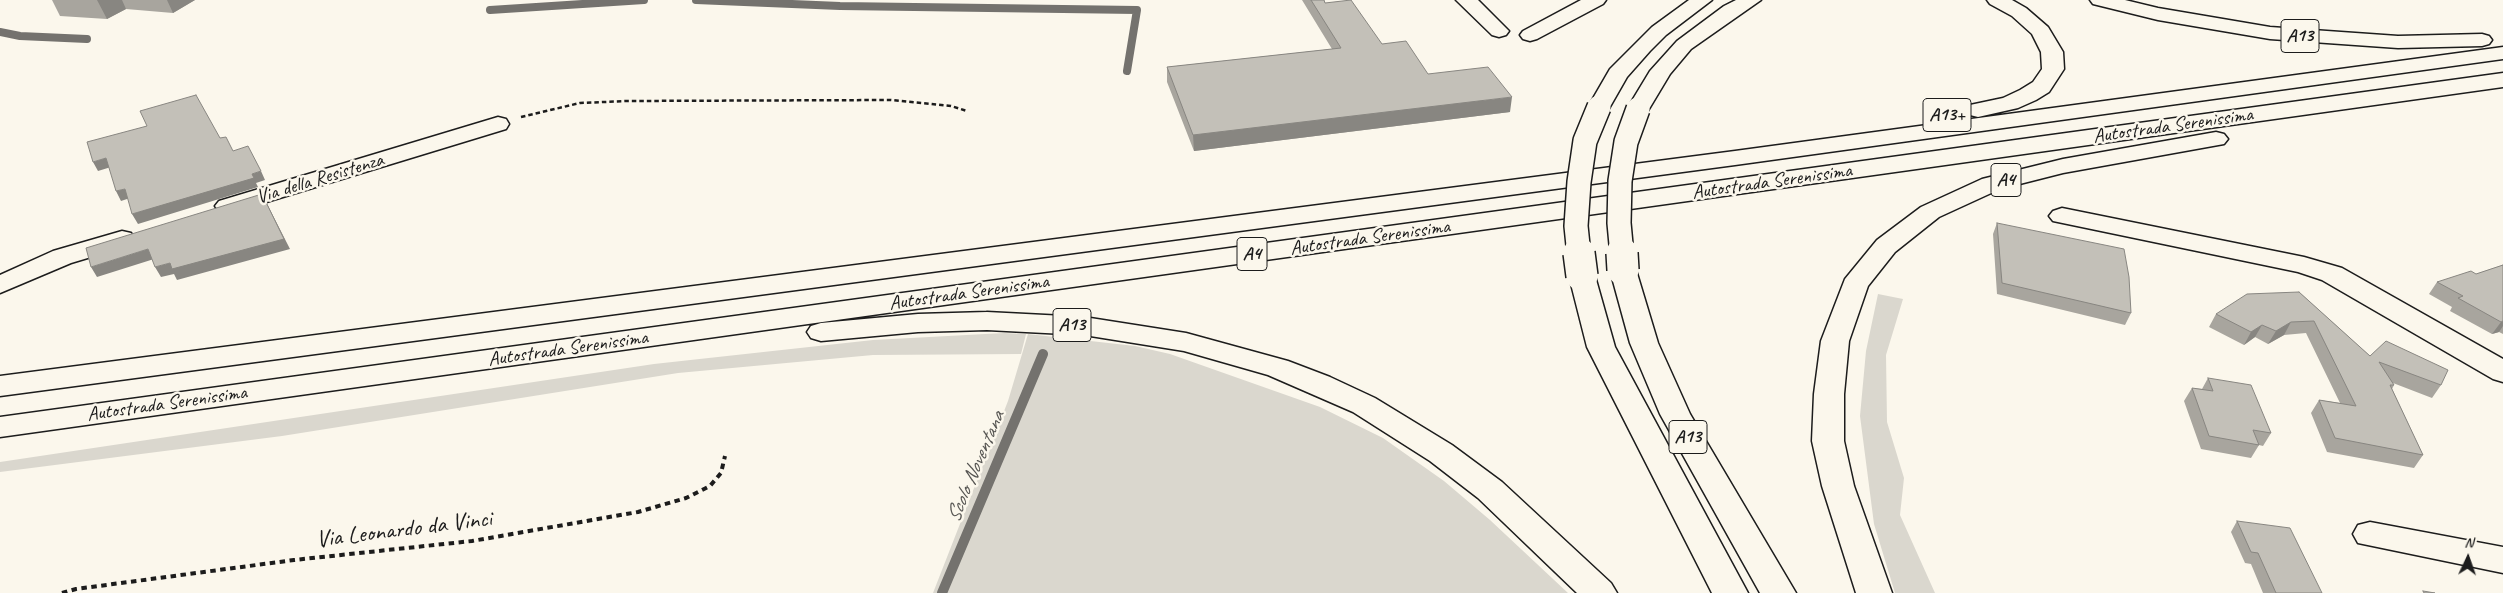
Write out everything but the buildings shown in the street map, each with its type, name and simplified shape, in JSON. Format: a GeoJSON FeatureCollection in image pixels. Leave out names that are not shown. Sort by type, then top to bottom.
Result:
{"type":"FeatureCollection","features":[{"type":"Feature","properties":{"kind":"main road"},"geometry":{"type":"LineString","coordinates":[[1466,0],[1499,31]]}},
{"type":"Feature","properties":{"kind":"main road"},"geometry":{"type":"LineString","coordinates":[[1530,34],[1596,0]]}},
{"type":"Feature","properties":{"kind":"main road","name":"A13"},"geometry":{"type":"LineString","coordinates":[[1702,0],[1659,31],[1643,46],[1618,74],[1599,107],[1585,141],[1579,182],[1576,226],[1582,276],[1601,347],[1730,593]]}},
{"type":"Feature","properties":{"kind":"main road","name":"A13"},"geometry":{"type":"LineString","coordinates":[[1751,0],[1731,10],[1684,45],[1661,71],[1638,109],[1626,142],[1620,181],[1619,223],[1623,270],[1644,343],[1675,414],[1778,593]]}},
{"type":"Feature","properties":{"kind":"main road","name":"A13+"},"geometry":{"type":"LineString","coordinates":[[1734,158],[1830,132],[1988,108],[2010,102],[2041,87],[2054,70],[2052,52],[2047,40],[2030,20],[1997,0]]}},
{"type":"Feature","properties":{"kind":"main road","name":"A13"},"geometry":{"type":"LineString","coordinates":[[2100,0],[2226,27],[2328,39],[2460,42],[2503,38]]}},
{"type":"Feature","properties":{"kind":"main road","name":"Autostrada Serenissima"},"geometry":{"type":"LineString","coordinates":[[0,386],[1734,158],[2503,53]]}},
{"type":"Feature","properties":{"kind":"main road","name":"Autostrada Serenissima"},"geometry":{"type":"LineString","coordinates":[[0,427],[2503,80]]}},
{"type":"Feature","properties":{"kind":"main road","name":"A4"},"geometry":{"type":"LineString","coordinates":[[1874,593],[1838,486],[1828,441],[1835,341],[1855,285],[1886,246],[1930,212],[1991,184],[2131,152],[2461,101],[2503,87]]}},
{"type":"Feature","properties":{"kind":"main road","name":"Via della Resistenza"},"geometry":{"type":"LineString","coordinates":[[204,214],[498,124]]}},
{"type":"Feature","properties":{"kind":"main road"},"geometry":{"type":"LineString","coordinates":[[2062,216],[2304,265],[2332,274],[2503,372]]}},
{"type":"Feature","properties":{"kind":"main road"},"geometry":{"type":"LineString","coordinates":[[0,285],[62,257],[147,231]]}},
{"type":"Feature","properties":{"kind":"main road","name":"A13"},"geometry":{"type":"LineString","coordinates":[[468,363],[679,350],[853,328],[918,323],[1035,322],[1126,331],[1186,342],[1242,357],[1319,384],[1364,405],[1404,429],[1490,490],[1599,593]]}},
{"type":"Feature","properties":{"kind":"main road"},"geometry":{"type":"LineString","coordinates":[[2370,534],[2503,560]]}},
{"type":"Feature","properties":{"kind":"path"},"geometry":{"type":"LineString","coordinates":[[498,124],[552,108],[580,103],[627,101],[891,100],[951,106],[967,111]]}},
{"type":"Feature","properties":{"kind":"path","name":"Via Leonardo da Vinci"},"geometry":{"type":"LineString","coordinates":[[62,593],[76,589],[294,560],[472,541],[638,512],[686,498],[710,486],[721,473],[725,456]]}},
{"type":"Feature","properties":{"kind":"shaded area"},"geometry":{"type":"Polygon","coordinates":[[[1878,294],[1903,299],[1886,355],[1887,422],[1904,478],[1900,515],[1935,593],[1895,593],[1874,524],[1860,416],[1866,351],[1878,294]]]}},
{"type":"Feature","properties":{"kind":"shaded area"},"geometry":{"type":"Polygon","coordinates":[[[1004,333],[1026,334],[1021,354],[873,355],[678,373],[282,436],[0,472],[0,462],[654,364],[873,340],[1004,333]]]}},
{"type":"Feature","properties":{"kind":"shaded area"},"geometry":{"type":"Polygon","coordinates":[[[1028,334],[1135,346],[1170,354],[1320,407],[1383,438],[1444,481],[1490,520],[1568,593],[933,593],[1008,401],[1028,334]]]}},
{"type":"Feature","properties":{"kind":"waterway","name":"Scolo Noventana"},"geometry":{"type":"LineString","coordinates":[[490,10],[644,0]]}},
{"type":"Feature","properties":{"kind":"waterway","name":"Scolo Noventana"},"geometry":{"type":"LineString","coordinates":[[696,0],[840,6],[1137,10],[1127,71]]}},
{"type":"Feature","properties":{"kind":"waterway","name":"Scolo Noventana"},"geometry":{"type":"LineString","coordinates":[[0,32],[20,36],[87,39]]}},
{"type":"Feature","properties":{"kind":"waterway","name":"Scolo Noventana"},"geometry":{"type":"LineString","coordinates":[[942,593],[1043,354]]}}]}
